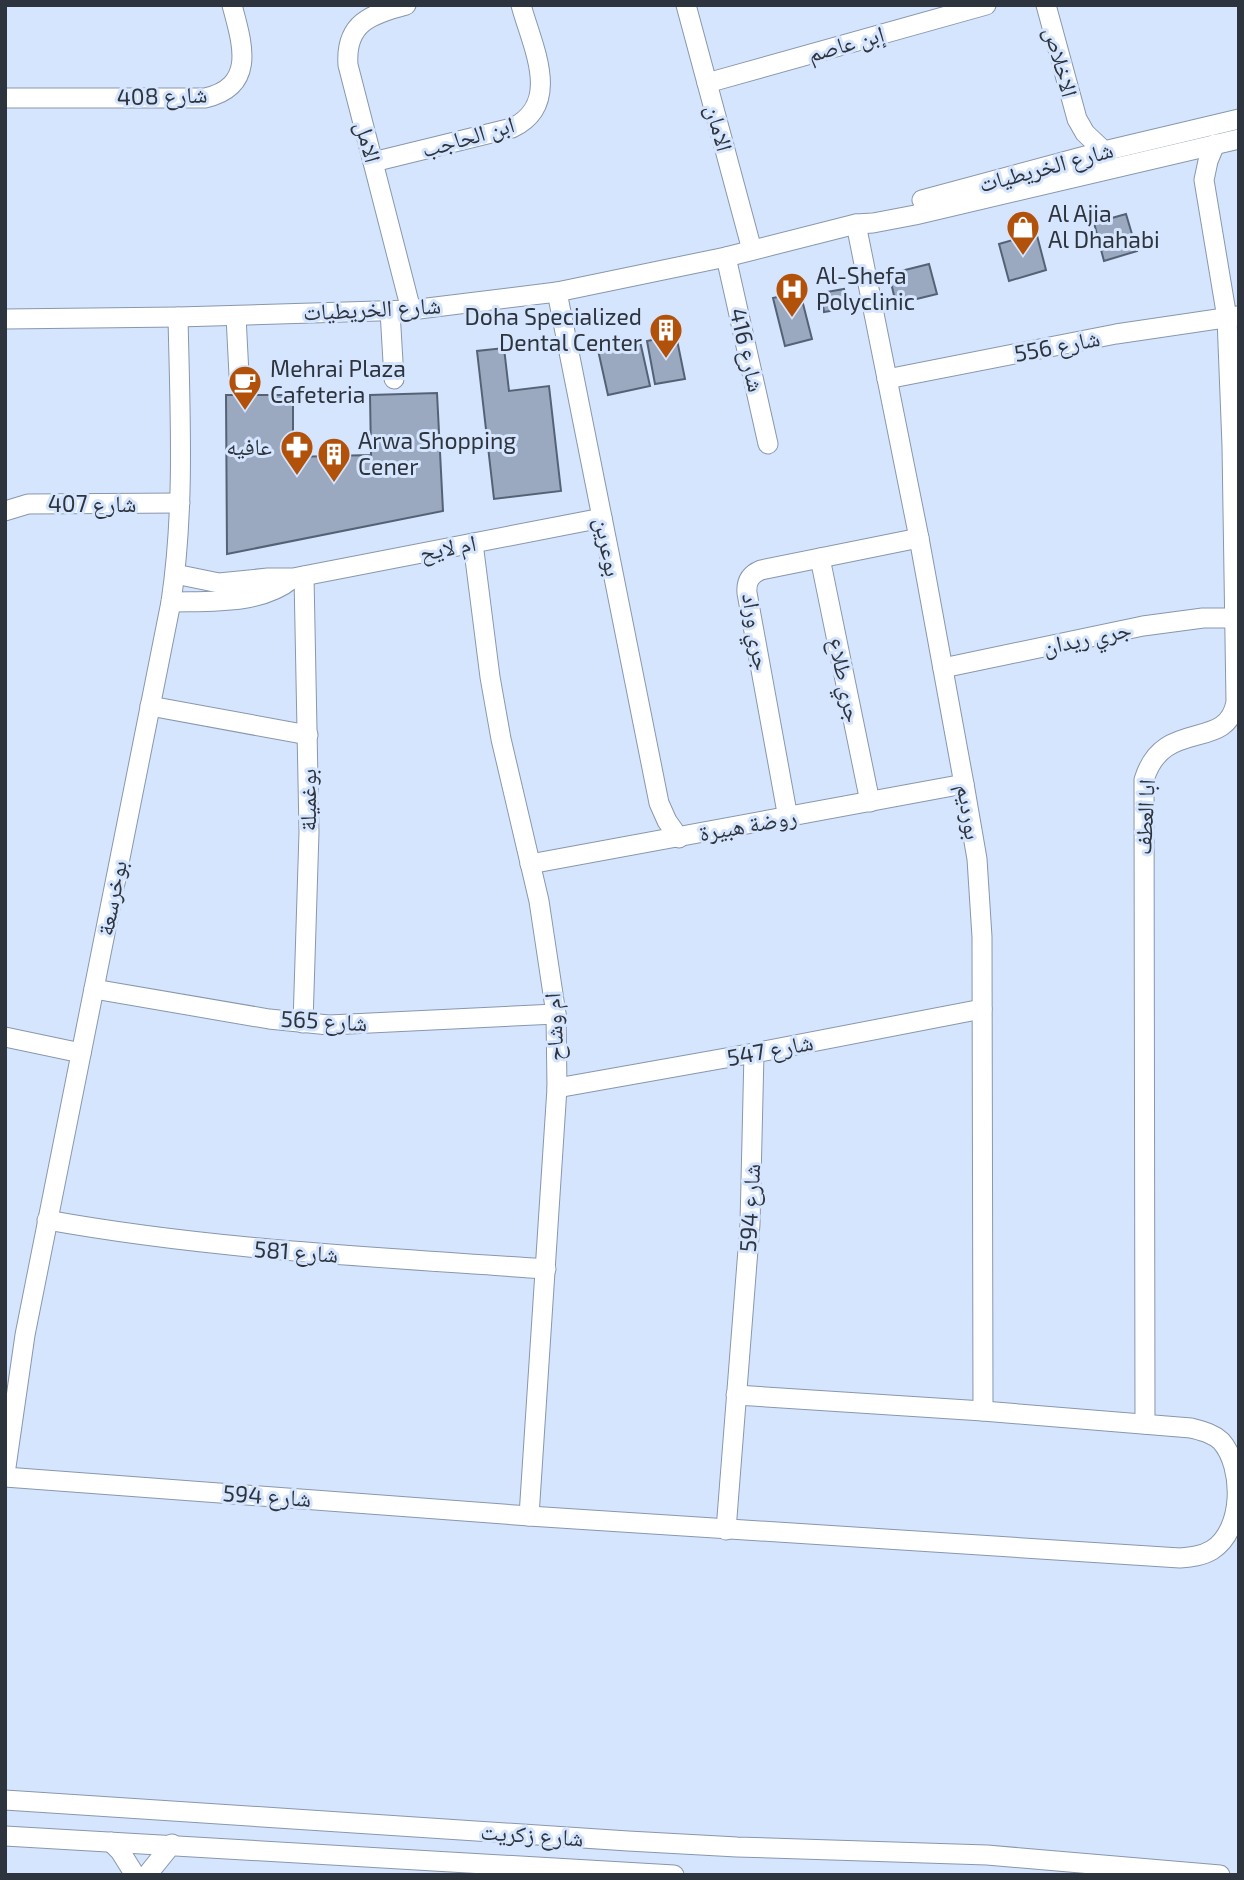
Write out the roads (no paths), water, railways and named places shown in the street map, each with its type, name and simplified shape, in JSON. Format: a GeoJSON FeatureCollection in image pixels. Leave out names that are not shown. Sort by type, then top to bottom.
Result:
{"type":"FeatureCollection","features":[{"type":"Feature","properties":{"kind":"street","name":"شارع 408"},"geometry":{"type":"LineString","coordinates":[[5,98],[213,96],[228,88],[242,66],[243,49],[232,5]]}},
{"type":"Feature","properties":{"kind":"street","name":"الامل"},"geometry":{"type":"LineString","coordinates":[[406,5],[376,13],[359,26],[349,44],[348,65],[411,310]]}},
{"type":"Feature","properties":{"kind":"street","name":"ابن الحاجب"},"geometry":{"type":"LineString","coordinates":[[373,162],[512,128],[526,120],[537,107],[542,83],[521,5]]}},
{"type":"Feature","properties":{"kind":"street","name":"الامان"},"geometry":{"type":"LineString","coordinates":[[686,5],[752,250]]}},
{"type":"Feature","properties":{"kind":"street","name":"إبن عاصم"},"geometry":{"type":"LineString","coordinates":[[707,83],[986,5]]}},
{"type":"Feature","properties":{"kind":"street","name":"الاخلاص"},"geometry":{"type":"LineString","coordinates":[[1046,5],[1077,119],[1085,133],[1104,151]]}},
{"type":"Feature","properties":{"kind":"street","name":"الاخلاص"},"geometry":{"type":"LineString","coordinates":[[1067,161],[1075,140],[1077,119]]}},
{"type":"Feature","properties":{"kind":"street","name":"شارع الخريطيات"},"geometry":{"type":"LineString","coordinates":[[5,319],[390,312],[557,292],[726,257],[856,224],[912,203],[1104,151],[1239,119]]}},
{"type":"Feature","properties":{"kind":"street"},"geometry":{"type":"LineString","coordinates":[[1182,132],[1180,153],[1204,180]]}},
{"type":"Feature","properties":{"kind":"street","name":"شارع الخريطيات"},"geometry":{"type":"LineString","coordinates":[[856,224],[915,215],[1239,139]]}},
{"type":"Feature","properties":{"kind":"street"},"geometry":{"type":"LineString","coordinates":[[1204,180],[1215,144]]}},
{"type":"Feature","properties":{"kind":"street","name":"ابا العطف"},"geometry":{"type":"LineString","coordinates":[[1145,1424],[1144,779],[1153,759],[1170,744],[1211,732],[1233,729],[1231,717],[1236,702],[1233,618],[1236,446],[1233,317],[1204,180]]}},
{"type":"Feature","properties":{"kind":"street","name":"بورديم"},"geometry":{"type":"LineString","coordinates":[[856,224],[919,538],[976,859],[980,898],[982,1009],[983,1410]]}},
{"type":"Feature","properties":{"kind":"street","name":"شارع 416"},"geometry":{"type":"LineString","coordinates":[[726,257],[768,444]]}},
{"type":"Feature","properties":{"kind":"street","name":"بوعرين"},"geometry":{"type":"LineString","coordinates":[[557,292],[659,803],[679,838]]}},
{"type":"Feature","properties":{"kind":"street"},"geometry":{"type":"LineString","coordinates":[[390,312],[394,379]]}},
{"type":"Feature","properties":{"kind":"street"},"geometry":{"type":"LineString","coordinates":[[236,316],[239,374]]}},
{"type":"Feature","properties":{"kind":"street","name":"بوخرسعة"},"geometry":{"type":"LineString","coordinates":[[5,1475],[14,1397],[47,1220],[171,603],[180,503],[178,317]]}},
{"type":"Feature","properties":{"kind":"street","name":"شارع 556"},"geometry":{"type":"LineString","coordinates":[[887,379],[1116,334],[1233,317]]}},
{"type":"Feature","properties":{"kind":"street","name":"شارع 407"},"geometry":{"type":"LineString","coordinates":[[5,511],[28,504],[180,503]]}},
{"type":"Feature","properties":{"kind":"street","name":"ام لايح"},"geometry":{"type":"LineString","coordinates":[[175,574],[219,583],[299,577],[602,518]]}},
{"type":"Feature","properties":{"kind":"street","name":"جري وراد"},"geometry":{"type":"LineString","coordinates":[[788,818],[747,587],[751,576],[761,570],[919,538]]}},
{"type":"Feature","properties":{"kind":"street","name":"ام وشاح"},"geometry":{"type":"LineString","coordinates":[[473,543],[490,677],[548,951],[556,1014],[557,1088],[530,1516]]}},
{"type":"Feature","properties":{"kind":"street","name":"جري طلاع"},"geometry":{"type":"LineString","coordinates":[[820,558],[870,802]]}},
{"type":"Feature","properties":{"kind":"street","name":"ام لايح"},"geometry":{"type":"LineString","coordinates":[[171,603],[239,599],[277,589],[299,577]]}},
{"type":"Feature","properties":{"kind":"street","name":"بوغميلة"},"geometry":{"type":"LineString","coordinates":[[299,577],[308,735],[309,845],[303,1023]]}},
{"type":"Feature","properties":{"kind":"street","name":"جري ريدان"},"geometry":{"type":"LineString","coordinates":[[943,668],[1152,624],[1203,618],[1233,618]]}},
{"type":"Feature","properties":{"kind":"street"},"geometry":{"type":"LineString","coordinates":[[150,706],[308,735]]}},
{"type":"Feature","properties":{"kind":"street","name":"روضة هبيرة"},"geometry":{"type":"LineString","coordinates":[[530,864],[964,784]]}},
{"type":"Feature","properties":{"kind":"street","name":"بوعرين"},"geometry":{"type":"LineString","coordinates":[[653,842],[659,803]]}},
{"type":"Feature","properties":{"kind":"street","name":"شارع 565"},"geometry":{"type":"LineString","coordinates":[[94,989],[303,1023],[355,1025],[556,1014]]}},
{"type":"Feature","properties":{"kind":"street","name":"شارع 547"},"geometry":{"type":"LineString","coordinates":[[557,1088],[982,1009]]}},
{"type":"Feature","properties":{"kind":"street"},"geometry":{"type":"LineString","coordinates":[[5,1037],[81,1053]]}},
{"type":"Feature","properties":{"kind":"street","name":"شارع 594"},"geometry":{"type":"LineString","coordinates":[[726,1530],[750,1224],[754,1053]]}},
{"type":"Feature","properties":{"kind":"street","name":"شارع 581"},"geometry":{"type":"LineString","coordinates":[[47,1220],[172,1241],[547,1269]]}},
{"type":"Feature","properties":{"kind":"street","name":"شارع 594"},"geometry":{"type":"LineString","coordinates":[[5,1475],[726,1530],[1180,1558],[1211,1550],[1224,1540],[1232,1526],[1236,1510],[1237,1468],[1231,1453],[1220,1441],[1206,1432],[983,1410],[736,1395]]}},
{"type":"Feature","properties":{"kind":"street","name":"شارع زكريت"},"geometry":{"type":"LineString","coordinates":[[10,1797],[655,1843],[987,1855],[1059,1867],[1220,1875]]}},
{"type":"Feature","properties":{"kind":"street","name":"شارع زكريت"},"geometry":{"type":"LineString","coordinates":[[5,1836],[674,1875]]}},
{"type":"Feature","properties":{"kind":"street"},"geometry":{"type":"LineString","coordinates":[[111,1842],[135,1875]]}},
{"type":"Feature","properties":{"kind":"street"},"geometry":{"type":"LineString","coordinates":[[147,1875],[172,1844]]}},
{"type":"Feature","properties":{"kind":"place","name":"Al Ajia Al Dhahabi"},"geometry":{"type":"Point","coordinates":[1023,257]}},
{"type":"Feature","properties":{"kind":"place","name":"Al-Shefa Polyclinic"},"geometry":{"type":"Point","coordinates":[792,319]}},
{"type":"Feature","properties":{"kind":"place","name":"Doha Specialized Dental Center"},"geometry":{"type":"Point","coordinates":[666,360]}},
{"type":"Feature","properties":{"kind":"place","name":"Mehrai Plaza Cafeteria"},"geometry":{"type":"Point","coordinates":[245,412]}},
{"type":"Feature","properties":{"kind":"place","name":"عافيه"},"geometry":{"type":"Point","coordinates":[297,477]}},
{"type":"Feature","properties":{"kind":"place","name":"Arwa Shopping Cener"},"geometry":{"type":"Point","coordinates":[334,484]}}]}
